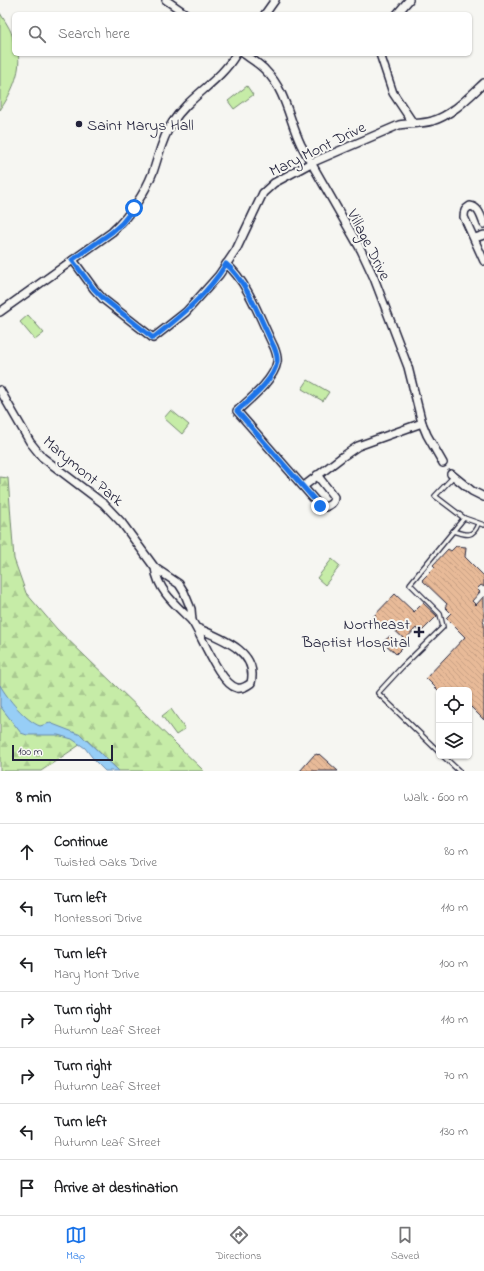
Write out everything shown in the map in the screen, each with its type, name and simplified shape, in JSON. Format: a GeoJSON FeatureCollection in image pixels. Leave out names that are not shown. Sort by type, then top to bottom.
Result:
{"type":"FeatureCollection","features":[{"type":"Feature","properties":{"kind":"street"},"geometry":{"type":"LineString","coordinates":[[166,0],[183,12]]}},
{"type":"Feature","properties":{"kind":"street"},"geometry":{"type":"LineString","coordinates":[[266,12],[275,0]]}},
{"type":"Feature","properties":{"kind":"street"},"geometry":{"type":"LineString","coordinates":[[399,12],[408,0]]}},
{"type":"Feature","properties":{"kind":"street"},"geometry":{"type":"LineString","coordinates":[[0,312],[112,232],[122,223],[141,197],[153,172],[160,147],[172,124],[188,104],[225,69],[235,56]]}},
{"type":"Feature","properties":{"kind":"street","name":"Village Drive"},"geometry":{"type":"LineString","coordinates":[[247,56],[265,69],[277,84],[286,101],[296,134],[361,250],[374,278],[408,367],[422,423],[432,447],[443,463]]}},
{"type":"Feature","properties":{"kind":"street"},"geometry":{"type":"LineString","coordinates":[[381,56],[393,93],[413,123]]}},
{"type":"Feature","properties":{"kind":"street","name":"Mary Mont Drive"},"geometry":{"type":"LineString","coordinates":[[72,260],[90,284],[103,298],[153,338],[186,312],[210,287],[242,238],[263,193],[274,183],[311,163],[399,125],[430,122],[443,118],[484,83]]}},
{"type":"Feature","properties":{"kind":"street"},"geometry":{"type":"LineString","coordinates":[[484,224],[474,206],[467,208],[464,212],[464,217],[475,238],[484,261]]}},
{"type":"Feature","properties":{"kind":"street"},"geometry":{"type":"LineString","coordinates":[[475,238],[484,235]]}},
{"type":"Feature","properties":{"kind":"street"},"geometry":{"type":"LineString","coordinates":[[226,264],[235,272],[242,282],[274,347],[277,358],[276,368],[270,377],[237,411],[320,506],[325,508],[334,501],[334,497],[317,475]]}},
{"type":"Feature","properties":{"kind":"street","name":"Marymont Park"},"geometry":{"type":"LineString","coordinates":[[0,390],[30,442],[42,457],[108,508],[122,523],[155,568],[179,584],[191,609],[192,621]]}},
{"type":"Feature","properties":{"kind":"street"},"geometry":{"type":"LineString","coordinates":[[304,486],[358,446],[422,423]]}},
{"type":"Feature","properties":{"kind":"street"},"geometry":{"type":"LineString","coordinates":[[452,475],[484,497]]}},
{"type":"Feature","properties":{"kind":"street","name":"Marymont Park"},"geometry":{"type":"LineString","coordinates":[[155,568],[156,578],[161,588],[197,628],[224,679],[236,688],[244,688],[251,683],[253,676],[248,660],[235,646],[197,628]]}},
{"type":"Feature","properties":{"kind":"lane"},"geometry":{"type":"LineString","coordinates":[[452,475],[435,496],[464,518],[484,525]]}},
{"type":"Feature","properties":{"kind":"lane"},"geometry":{"type":"LineString","coordinates":[[436,749],[378,693],[443,627],[440,614],[410,584],[464,518]]}},
{"type":"Feature","properties":{"kind":"lane"},"geometry":{"type":"LineString","coordinates":[[454,531],[470,535],[475,531],[478,524]]}},
{"type":"Feature","properties":{"kind":"lane"},"geometry":{"type":"LineString","coordinates":[[446,759],[459,771]]}},
{"type":"Feature","properties":{"kind":"green space"},"geometry":{"type":"Polygon","coordinates":[[[0,13],[11,32],[12,56],[18,56],[19,61],[14,83],[8,98],[0,110],[0,13]]]}},
{"type":"Feature","properties":{"kind":"green space"},"geometry":{"type":"Polygon","coordinates":[[[247,86],[253,95],[234,109],[228,101],[247,86]]]}},
{"type":"Feature","properties":{"kind":"green space"},"geometry":{"type":"Polygon","coordinates":[[[28,315],[44,333],[35,340],[20,322],[28,315]]]}},
{"type":"Feature","properties":{"kind":"green space"},"geometry":{"type":"Polygon","coordinates":[[[308,380],[329,392],[323,401],[302,389],[308,380]]]}},
{"type":"Feature","properties":{"kind":"green space"},"geometry":{"type":"Polygon","coordinates":[[[171,410],[189,425],[182,434],[164,418],[171,410]]]}},
{"type":"Feature","properties":{"kind":"green space"},"geometry":{"type":"Polygon","coordinates":[[[0,477],[8,478],[14,559],[26,593],[57,629],[204,771],[119,771],[87,740],[41,771],[0,771],[0,477]]]}},
{"type":"Feature","properties":{"kind":"green space"},"geometry":{"type":"Polygon","coordinates":[[[332,559],[340,566],[325,585],[317,578],[332,559]]]}},
{"type":"Feature","properties":{"kind":"green space"},"geometry":{"type":"Polygon","coordinates":[[[171,709],[185,729],[176,735],[162,716],[171,709]]]}},
{"type":"Feature","properties":{"kind":"water"},"geometry":{"type":"Polygon","coordinates":[[[0,685],[12,702],[29,719],[40,726],[50,723],[81,735],[119,771],[105,771],[85,748],[72,739],[58,735],[27,735],[21,733],[0,706],[0,685]]]}},
{"type":"Feature","properties":{"kind":"building"},"geometry":{"type":"Polygon","coordinates":[[[456,546],[466,547],[465,557],[484,576],[484,587],[481,585],[477,589],[480,592],[472,601],[476,605],[484,596],[484,720],[472,708],[472,687],[436,688],[426,678],[465,637],[446,618],[451,613],[445,607],[447,604],[422,580],[435,567],[433,565],[448,549],[451,551],[456,546]]]}},
{"type":"Feature","properties":{"kind":"building"},"geometry":{"type":"Polygon","coordinates":[[[395,594],[414,612],[423,603],[437,616],[420,633],[416,628],[405,640],[386,622],[380,628],[371,619],[395,594]]]}},
{"type":"Feature","properties":{"kind":"building"},"geometry":{"type":"Polygon","coordinates":[[[390,636],[402,648],[396,654],[383,642],[390,636]]]}},
{"type":"Feature","properties":{"kind":"building"},"geometry":{"type":"Polygon","coordinates":[[[319,754],[338,771],[300,771],[314,755],[319,754]]]}},
{"type":"Feature","properties":{"kind":"place","name":"Saint Marys Hall"},"geometry":{"type":"Point","coordinates":[79,124]}},
{"type":"Feature","properties":{"kind":"place","name":"Northeast Baptist Hospital"},"geometry":{"type":"Point","coordinates":[419,632]}},
{"type":"Feature","properties":{"kind":"route"},"geometry":{"type":"LineString","coordinates":[[134,208],[122,223],[112,232],[72,260],[94,289],[103,298],[153,338],[186,312],[205,292],[226,264],[235,272],[242,282],[277,353],[276,368],[270,377],[237,411],[320,506]]}}]}
